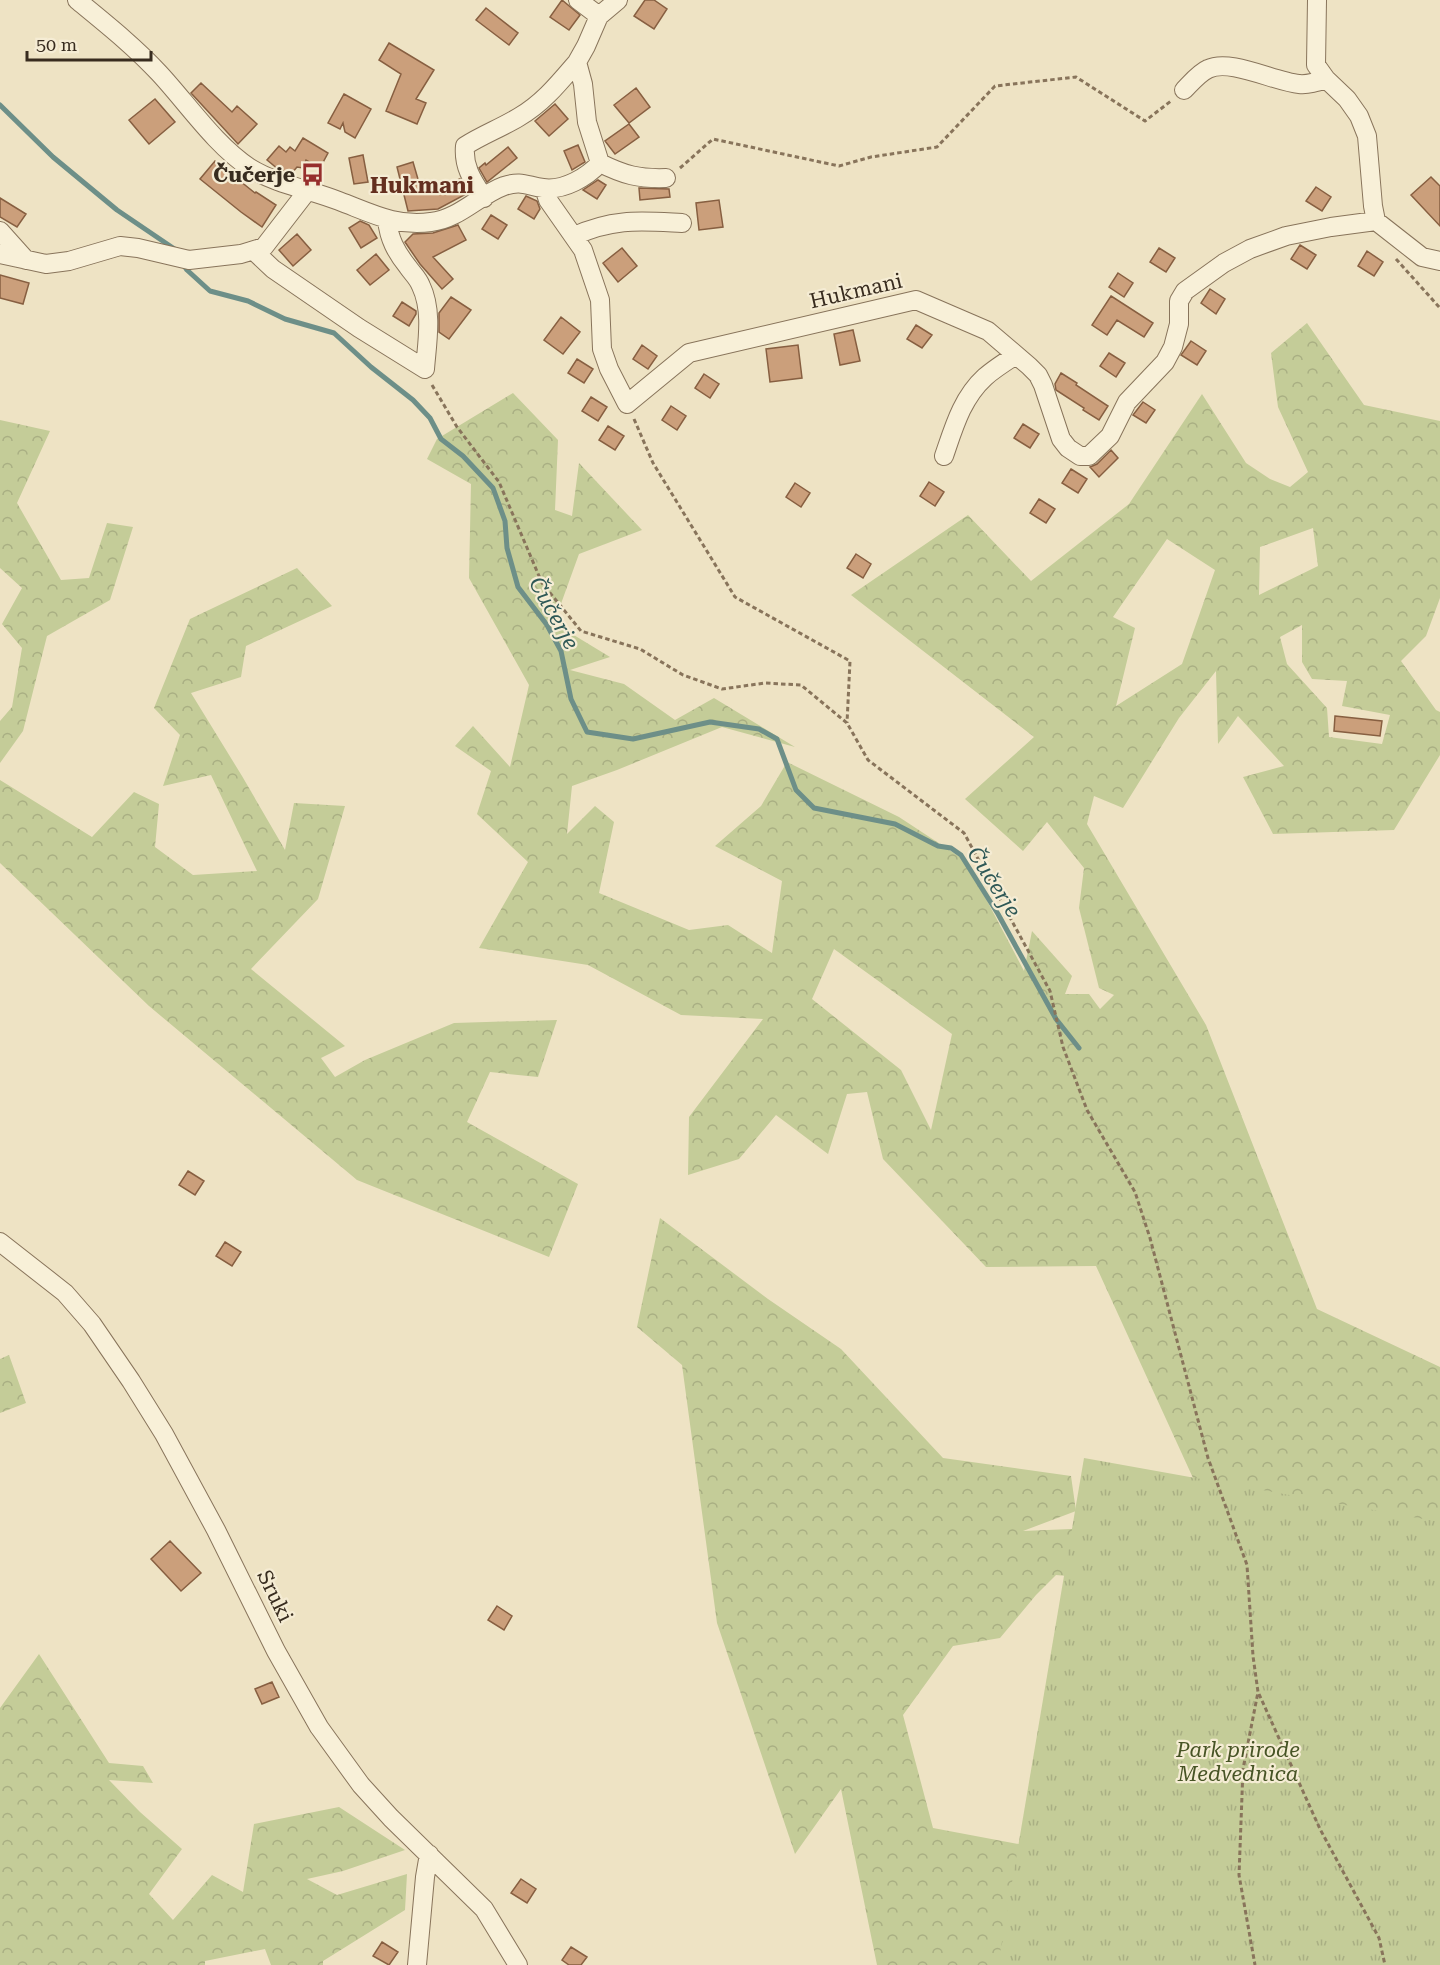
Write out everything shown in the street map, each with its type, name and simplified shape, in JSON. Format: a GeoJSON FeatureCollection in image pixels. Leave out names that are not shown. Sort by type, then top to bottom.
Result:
{"type":"FeatureCollection","features":[{"type":"Feature","properties":{"kind":"street"},"geometry":{"type":"LineString","coordinates":[[77,0],[158,72],[219,141],[249,167],[287,186],[308,190],[387,220],[413,223],[433,222],[465,210],[500,187],[516,182],[544,188],[560,188],[593,170],[600,163]]}},
{"type":"Feature","properties":{"kind":"street"},"geometry":{"type":"LineString","coordinates":[[578,0],[599,16]]}},
{"type":"Feature","properties":{"kind":"street"},"geometry":{"type":"LineString","coordinates":[[484,198],[466,168],[465,146],[476,138],[519,117],[551,93],[577,62],[599,16],[618,0]]}},
{"type":"Feature","properties":{"kind":"street"},"geometry":{"type":"LineString","coordinates":[[1317,0],[1314,53],[1316,65],[1326,79],[1347,99],[1359,116],[1367,136],[1376,221],[1422,257],[1440,261]]}},
{"type":"Feature","properties":{"kind":"street"},"geometry":{"type":"LineString","coordinates":[[577,62],[584,84],[588,122],[600,163]]}},
{"type":"Feature","properties":{"kind":"street"},"geometry":{"type":"LineString","coordinates":[[1184,90],[1206,70],[1215,66],[1254,71],[1285,82],[1300,84],[1326,79]]}},
{"type":"Feature","properties":{"kind":"street"},"geometry":{"type":"LineString","coordinates":[[600,163],[633,177],[666,178]]}},
{"type":"Feature","properties":{"kind":"street"},"geometry":{"type":"LineString","coordinates":[[544,188],[548,200],[583,250],[600,300],[602,349],[609,369],[627,404]]}},
{"type":"Feature","properties":{"kind":"street"},"geometry":{"type":"LineString","coordinates":[[0,254],[46,264],[60,263],[120,246],[182,259],[204,260],[254,251],[264,247],[272,238],[308,190]]}},
{"type":"Feature","properties":{"kind":"street"},"geometry":{"type":"LineString","coordinates":[[254,251],[273,269],[359,328],[425,369],[429,339],[425,296],[418,279],[394,247],[387,220]]}},
{"type":"Feature","properties":{"kind":"street"},"geometry":{"type":"LineString","coordinates":[[574,236],[617,221],[682,223]]}},
{"type":"Feature","properties":{"kind":"street","name":"Hukmani"},"geometry":{"type":"LineString","coordinates":[[627,404],[688,353],[916,300],[988,331],[1016,355],[1038,375],[1060,439],[1080,456],[1089,456],[1110,436],[1127,402],[1165,362],[1173,347],[1179,324],[1179,301],[1185,291],[1224,263],[1259,246],[1331,226],[1376,221]]}},
{"type":"Feature","properties":{"kind":"street"},"geometry":{"type":"LineString","coordinates":[[0,231],[26,260]]}},
{"type":"Feature","properties":{"kind":"street"},"geometry":{"type":"LineString","coordinates":[[944,456],[964,403],[973,389],[986,376],[1016,355]]}},
{"type":"Feature","properties":{"kind":"street","name":"Sruki"},"geometry":{"type":"LineString","coordinates":[[0,1242],[65,1293],[98,1334],[164,1434],[216,1530],[276,1651],[319,1727],[361,1785],[391,1818],[484,1909],[518,1965]]}},
{"type":"Feature","properties":{"kind":"street"},"geometry":{"type":"LineString","coordinates":[[417,1965],[429,1854]]}},
{"type":"Feature","properties":{"kind":"path"},"geometry":{"type":"LineString","coordinates":[[666,178],[713,139],[839,166],[871,157],[937,147],[995,86],[1076,77],[1145,121],[1184,90]]}},
{"type":"Feature","properties":{"kind":"path"},"geometry":{"type":"LineString","coordinates":[[425,369],[457,427],[499,482],[542,583],[581,631],[640,648],[683,675],[722,689],[765,683],[801,685],[847,723],[868,760],[964,833],[1050,991],[1063,1047],[1087,1110],[1135,1192],[1150,1238],[1208,1458],[1247,1565],[1253,1656],[1258,1692],[1320,1829],[1379,1938],[1385,1965]]}},
{"type":"Feature","properties":{"kind":"path"},"geometry":{"type":"LineString","coordinates":[[627,404],[653,463],[735,597],[850,661],[847,723]]}},
{"type":"Feature","properties":{"kind":"path"},"geometry":{"type":"LineString","coordinates":[[1255,1965],[1239,1875],[1243,1769],[1258,1692]]}},
{"type":"Feature","properties":{"kind":"green space"},"geometry":{"type":"Polygon","coordinates":[[[1307,323],[1364,405],[1440,421],[1440,598],[1426,636],[1401,661],[1436,710],[1440,712],[1440,755],[1394,830],[1273,834],[1243,777],[1284,766],[1238,716],[1218,744],[1216,671],[1179,718],[1123,808],[1094,796],[1087,824],[1206,1025],[1317,1309],[1440,1367],[1440,1953],[1231,1561],[1096,1266],[986,1267],[883,1159],[867,1092],[847,1094],[828,1154],[776,1115],[739,1159],[688,1175],[689,1117],[763,1019],[681,1015],[588,965],[479,948],[528,862],[477,814],[491,771],[455,746],[473,726],[510,767],[529,685],[469,578],[471,484],[427,459],[437,439],[513,393],[558,440],[555,510],[572,516],[579,463],[642,530],[579,554],[554,623],[610,657],[570,670],[624,684],[675,720],[714,698],[795,747],[722,727],[572,786],[567,834],[595,806],[614,822],[599,893],[689,930],[728,925],[772,953],[782,881],[715,846],[761,806],[787,762],[899,817],[966,861],[1024,971],[1032,931],[1072,976],[1065,994],[1089,994],[1100,1009],[1114,995],[1099,988],[1079,908],[1084,868],[1047,822],[1023,851],[965,799],[1034,737],[851,595],[968,515],[1031,581],[1129,504],[1202,394],[1246,463],[1270,479],[1290,487],[1308,472],[1278,407],[1271,353],[1307,323]],[[1313,528],[1260,547],[1259,595],[1318,566],[1313,528]],[[1167,539],[1113,617],[1135,628],[1116,706],[1182,664],[1215,570],[1167,539]],[[1302,625],[1280,637],[1287,664],[1327,708],[1329,737],[1382,744],[1390,715],[1342,706],[1347,681],[1312,679],[1302,662],[1302,625]],[[834,949],[812,999],[901,1070],[931,1130],[952,1034],[834,949]]]}},
{"type":"Feature","properties":{"kind":"green space"},"geometry":{"type":"Polygon","coordinates":[[[0,420],[50,431],[17,503],[61,580],[89,578],[107,523],[133,527],[110,600],[47,636],[23,731],[0,763],[0,721],[12,707],[22,648],[2,624],[22,588],[0,568],[0,420]]]}},
{"type":"Feature","properties":{"kind":"green space"},"geometry":{"type":"Polygon","coordinates":[[[297,568],[332,606],[246,646],[241,677],[191,693],[285,850],[294,803],[345,806],[318,899],[251,969],[345,1046],[321,1058],[335,1077],[365,1060],[454,1023],[557,1020],[538,1077],[490,1072],[467,1122],[578,1184],[549,1257],[357,1180],[149,1006],[0,863],[0,780],[92,837],[134,792],[159,804],[155,847],[193,875],[257,871],[211,775],[163,786],[180,735],[154,708],[190,619],[297,568]]]}},
{"type":"Feature","properties":{"kind":"green space"},"geometry":{"type":"Polygon","coordinates":[[[660,1218],[768,1299],[841,1349],[943,1458],[1071,1476],[1076,1511],[1023,1531],[1119,1527],[1088,1578],[1056,1575],[1000,1638],[953,1646],[903,1715],[933,1828],[1040,1848],[1149,1965],[877,1965],[841,1789],[795,1854],[717,1623],[682,1365],[637,1327],[660,1218]]]}},
{"type":"Feature","properties":{"kind":"green space"},"geometry":{"type":"Polygon","coordinates":[[[9,1355],[26,1403],[0,1413],[0,1359],[9,1355]]]}},
{"type":"Feature","properties":{"kind":"green space","name":"Park prirode Medvednica"},"geometry":{"type":"Polygon","coordinates":[[[1084,1458],[1440,1522],[1440,1965],[998,1965],[1084,1458]]]}},
{"type":"Feature","properties":{"kind":"green space"},"geometry":{"type":"Polygon","coordinates":[[[39,1654],[109,1763],[143,1766],[153,1783],[109,1780],[140,1812],[182,1849],[149,1894],[173,1920],[212,1875],[243,1892],[254,1824],[339,1807],[405,1850],[343,1871],[307,1879],[337,1895],[407,1874],[405,1910],[323,1961],[323,1965],[271,1965],[265,1949],[205,1961],[205,1965],[0,1965],[0,1708],[39,1654]]]}},
{"type":"Feature","properties":{"kind":"building"},"geometry":{"type":"Polygon","coordinates":[[[562,0],[580,15],[569,30],[550,17],[562,0]]]}},
{"type":"Feature","properties":{"kind":"building"},"geometry":{"type":"Polygon","coordinates":[[[645,0],[654,0],[667,9],[654,29],[634,16],[645,0]]]}},
{"type":"Feature","properties":{"kind":"building"},"geometry":{"type":"Polygon","coordinates":[[[486,8],[518,33],[509,45],[476,20],[486,8]]]}},
{"type":"Feature","properties":{"kind":"building"},"geometry":{"type":"Polygon","coordinates":[[[389,43],[434,70],[416,99],[426,103],[417,124],[386,111],[401,74],[379,60],[389,43]]]}},
{"type":"Feature","properties":{"kind":"building"},"geometry":{"type":"Polygon","coordinates":[[[201,83],[232,112],[237,106],[257,124],[238,144],[191,93],[201,83]]]}},
{"type":"Feature","properties":{"kind":"building"},"geometry":{"type":"Polygon","coordinates":[[[636,88],[650,107],[629,123],[614,105],[636,88]]]}},
{"type":"Feature","properties":{"kind":"building"},"geometry":{"type":"Polygon","coordinates":[[[344,94],[371,109],[355,138],[345,132],[343,123],[340,129],[328,123],[344,94]]]}},
{"type":"Feature","properties":{"kind":"building"},"geometry":{"type":"Polygon","coordinates":[[[155,99],[175,122],[149,144],[129,120],[155,99]]]}},
{"type":"Feature","properties":{"kind":"building"},"geometry":{"type":"Polygon","coordinates":[[[555,104],[568,119],[549,136],[535,121],[555,104]]]}},
{"type":"Feature","properties":{"kind":"building"},"geometry":{"type":"Polygon","coordinates":[[[629,124],[639,137],[615,154],[605,141],[629,124]]]}},
{"type":"Feature","properties":{"kind":"building"},"geometry":{"type":"Polygon","coordinates":[[[303,138],[328,153],[320,168],[306,160],[303,168],[297,167],[291,174],[278,169],[267,160],[279,146],[286,152],[290,147],[295,151],[303,138]]]}},
{"type":"Feature","properties":{"kind":"building"},"geometry":{"type":"Polygon","coordinates":[[[578,145],[585,162],[572,170],[564,151],[578,145]]]}},
{"type":"Feature","properties":{"kind":"building"},"geometry":{"type":"Polygon","coordinates":[[[508,147],[517,158],[487,182],[479,168],[508,147]]]}},
{"type":"Feature","properties":{"kind":"building"},"geometry":{"type":"Polygon","coordinates":[[[363,155],[368,182],[354,184],[349,158],[363,155]]]}},
{"type":"Feature","properties":{"kind":"building"},"geometry":{"type":"Polygon","coordinates":[[[215,161],[255,193],[276,205],[262,227],[200,179],[215,161]]]}},
{"type":"Feature","properties":{"kind":"building"},"geometry":{"type":"Polygon","coordinates":[[[413,162],[422,193],[460,179],[468,193],[438,209],[408,211],[397,167],[413,162]]]}},
{"type":"Feature","properties":{"kind":"building"},"geometry":{"type":"Polygon","coordinates":[[[1431,177],[1440,186],[1440,226],[1411,195],[1431,177]]]}},
{"type":"Feature","properties":{"kind":"building"},"geometry":{"type":"Polygon","coordinates":[[[598,180],[606,185],[597,199],[583,190],[598,180]]]}},
{"type":"Feature","properties":{"kind":"building"},"geometry":{"type":"Polygon","coordinates":[[[1316,187],[1331,197],[1322,211],[1306,201],[1316,187]]]}},
{"type":"Feature","properties":{"kind":"building"},"geometry":{"type":"Polygon","coordinates":[[[639,188],[669,189],[670,197],[640,200],[639,188]]]}},
{"type":"Feature","properties":{"kind":"building"},"geometry":{"type":"Polygon","coordinates":[[[526,196],[537,201],[540,209],[534,219],[518,209],[526,196]]]}},
{"type":"Feature","properties":{"kind":"building"},"geometry":{"type":"Polygon","coordinates":[[[0,198],[26,214],[17,227],[0,217],[0,198]]]}},
{"type":"Feature","properties":{"kind":"building"},"geometry":{"type":"Polygon","coordinates":[[[719,200],[723,227],[699,230],[696,203],[719,200]]]}},
{"type":"Feature","properties":{"kind":"building"},"geometry":{"type":"Polygon","coordinates":[[[491,215],[507,225],[498,239],[482,229],[491,215]]]}},
{"type":"Feature","properties":{"kind":"building"},"geometry":{"type":"Polygon","coordinates":[[[360,221],[369,225],[377,238],[361,248],[349,228],[360,221]]]}},
{"type":"Feature","properties":{"kind":"building"},"geometry":{"type":"Polygon","coordinates":[[[458,225],[466,240],[433,257],[453,279],[442,289],[420,264],[405,242],[413,234],[433,233],[458,225]]]}},
{"type":"Feature","properties":{"kind":"building"},"geometry":{"type":"Polygon","coordinates":[[[297,234],[311,250],[293,266],[279,250],[297,234]]]}},
{"type":"Feature","properties":{"kind":"building"},"geometry":{"type":"Polygon","coordinates":[[[1300,245],[1316,255],[1307,269],[1291,259],[1300,245]]]}},
{"type":"Feature","properties":{"kind":"building"},"geometry":{"type":"Polygon","coordinates":[[[622,248],[637,266],[618,282],[603,263],[622,248]]]}},
{"type":"Feature","properties":{"kind":"building"},"geometry":{"type":"Polygon","coordinates":[[[1159,248],[1175,258],[1166,272],[1150,262],[1159,248]]]}},
{"type":"Feature","properties":{"kind":"building"},"geometry":{"type":"Polygon","coordinates":[[[1367,251],[1383,262],[1374,276],[1358,266],[1367,251]]]}},
{"type":"Feature","properties":{"kind":"building"},"geometry":{"type":"Polygon","coordinates":[[[376,254],[389,270],[370,285],[357,270],[376,254]]]}},
{"type":"Feature","properties":{"kind":"building"},"geometry":{"type":"Polygon","coordinates":[[[1118,273],[1133,283],[1124,297],[1109,287],[1118,273]]]}},
{"type":"Feature","properties":{"kind":"building"},"geometry":{"type":"Polygon","coordinates":[[[0,275],[29,283],[23,304],[0,298],[0,275]]]}},
{"type":"Feature","properties":{"kind":"building"},"geometry":{"type":"Polygon","coordinates":[[[1210,289],[1225,299],[1216,314],[1201,303],[1210,289]]]}},
{"type":"Feature","properties":{"kind":"building"},"geometry":{"type":"Polygon","coordinates":[[[1111,296],[1153,323],[1144,337],[1117,320],[1107,335],[1092,325],[1111,296]]]}},
{"type":"Feature","properties":{"kind":"building"},"geometry":{"type":"Polygon","coordinates":[[[451,297],[471,310],[449,339],[439,332],[439,313],[451,297]]]}},
{"type":"Feature","properties":{"kind":"building"},"geometry":{"type":"Polygon","coordinates":[[[402,302],[416,311],[409,326],[393,316],[402,302]]]}},
{"type":"Feature","properties":{"kind":"building"},"geometry":{"type":"Polygon","coordinates":[[[561,317],[580,332],[563,354],[544,340],[561,317]]]}},
{"type":"Feature","properties":{"kind":"building"},"geometry":{"type":"Polygon","coordinates":[[[916,325],[932,335],[922,348],[907,339],[916,325]]]}},
{"type":"Feature","properties":{"kind":"building"},"geometry":{"type":"Polygon","coordinates":[[[853,330],[860,361],[840,365],[834,334],[853,330]]]}},
{"type":"Feature","properties":{"kind":"building"},"geometry":{"type":"Polygon","coordinates":[[[1191,341],[1206,351],[1197,365],[1181,355],[1191,341]]]}},
{"type":"Feature","properties":{"kind":"building"},"geometry":{"type":"Polygon","coordinates":[[[642,345],[657,356],[648,369],[633,359],[642,345]]]}},
{"type":"Feature","properties":{"kind":"building"},"geometry":{"type":"Polygon","coordinates":[[[798,345],[802,378],[770,382],[766,349],[798,345]]]}},
{"type":"Feature","properties":{"kind":"building"},"geometry":{"type":"Polygon","coordinates":[[[1109,353],[1125,363],[1116,377],[1100,366],[1109,353]]]}},
{"type":"Feature","properties":{"kind":"building"},"geometry":{"type":"Polygon","coordinates":[[[577,359],[593,369],[584,383],[568,373],[577,359]]]}},
{"type":"Feature","properties":{"kind":"building"},"geometry":{"type":"Polygon","coordinates":[[[1061,373],[1108,406],[1099,420],[1056,390],[1055,384],[1061,373]]]}},
{"type":"Feature","properties":{"kind":"building"},"geometry":{"type":"Polygon","coordinates":[[[704,374],[719,384],[710,398],[695,388],[704,374]]]}},
{"type":"Feature","properties":{"kind":"building"},"geometry":{"type":"Polygon","coordinates":[[[591,397],[607,407],[598,421],[582,411],[591,397]]]}},
{"type":"Feature","properties":{"kind":"building"},"geometry":{"type":"Polygon","coordinates":[[[1143,402],[1155,410],[1146,423],[1133,415],[1143,402]]]}},
{"type":"Feature","properties":{"kind":"building"},"geometry":{"type":"Polygon","coordinates":[[[671,406],[686,416],[677,430],[662,420],[671,406]]]}},
{"type":"Feature","properties":{"kind":"building"},"geometry":{"type":"Polygon","coordinates":[[[1023,424],[1039,434],[1030,448],[1014,438],[1023,424]]]}},
{"type":"Feature","properties":{"kind":"building"},"geometry":{"type":"Polygon","coordinates":[[[608,426],[624,436],[615,450],[599,440],[608,426]]]}},
{"type":"Feature","properties":{"kind":"building"},"geometry":{"type":"Polygon","coordinates":[[[1111,450],[1118,458],[1099,477],[1090,467],[1097,464],[1111,450]]]}},
{"type":"Feature","properties":{"kind":"building"},"geometry":{"type":"Polygon","coordinates":[[[1071,469],[1087,479],[1078,493],[1062,483],[1071,469]]]}},
{"type":"Feature","properties":{"kind":"building"},"geometry":{"type":"Polygon","coordinates":[[[929,482],[944,492],[935,506],[920,496],[929,482]]]}},
{"type":"Feature","properties":{"kind":"building"},"geometry":{"type":"Polygon","coordinates":[[[795,483],[810,493],[801,507],[786,497],[795,483]]]}},
{"type":"Feature","properties":{"kind":"building"},"geometry":{"type":"Polygon","coordinates":[[[1039,499],[1055,509],[1046,523],[1030,513],[1039,499]]]}},
{"type":"Feature","properties":{"kind":"building"},"geometry":{"type":"Polygon","coordinates":[[[856,554],[871,564],[863,578],[847,568],[856,554]]]}},
{"type":"Feature","properties":{"kind":"building"},"geometry":{"type":"Polygon","coordinates":[[[1335,716],[1382,721],[1380,736],[1334,731],[1335,716]]]}},
{"type":"Feature","properties":{"kind":"building"},"geometry":{"type":"Polygon","coordinates":[[[188,1171],[204,1181],[195,1195],[179,1185],[188,1171]]]}},
{"type":"Feature","properties":{"kind":"building"},"geometry":{"type":"Polygon","coordinates":[[[225,1242],[241,1252],[232,1266],[216,1256],[225,1242]]]}},
{"type":"Feature","properties":{"kind":"building"},"geometry":{"type":"Polygon","coordinates":[[[170,1541],[201,1573],[181,1591],[151,1559],[170,1541]]]}},
{"type":"Feature","properties":{"kind":"building"},"geometry":{"type":"Polygon","coordinates":[[[497,1606],[512,1616],[504,1630],[488,1620],[497,1606]]]}},
{"type":"Feature","properties":{"kind":"building"},"geometry":{"type":"Polygon","coordinates":[[[272,1682],[279,1697],[262,1704],[255,1689],[272,1682]]]}},
{"type":"Feature","properties":{"kind":"building"},"geometry":{"type":"Polygon","coordinates":[[[521,1879],[536,1889],[527,1903],[511,1893],[521,1879]]]}},
{"type":"Feature","properties":{"kind":"building"},"geometry":{"type":"Polygon","coordinates":[[[382,1942],[398,1952],[389,1965],[373,1956],[382,1942]]]}},
{"type":"Feature","properties":{"kind":"building"},"geometry":{"type":"Polygon","coordinates":[[[571,1947],[587,1957],[581,1965],[569,1965],[562,1960],[571,1947]]]}},
{"type":"Feature","properties":{"kind":"waterway","name":"Čučerje"},"geometry":{"type":"LineString","coordinates":[[0,105],[53,157],[117,210],[176,250]]}},
{"type":"Feature","properties":{"kind":"waterway","name":"Čučerje"},"geometry":{"type":"LineString","coordinates":[[183,264],[210,291],[248,301],[285,319],[334,333],[371,367],[413,400],[430,418],[441,439],[463,456],[493,488],[505,521],[507,548],[518,587],[547,625],[561,651],[571,699],[587,732],[633,739],[710,722],[759,729],[777,739],[796,790],[814,808],[895,824],[938,846],[951,848],[961,855],[998,914],[1056,1019],[1079,1048]]}},
{"type":"Feature","properties":{"kind":"place","name":"Čučerje"},"geometry":{"type":"Point","coordinates":[313,175]}},
{"type":"Feature","properties":{"kind":"district","name":"Hukmani"},"geometry":{"type":"Point","coordinates":[422,185]}}]}
